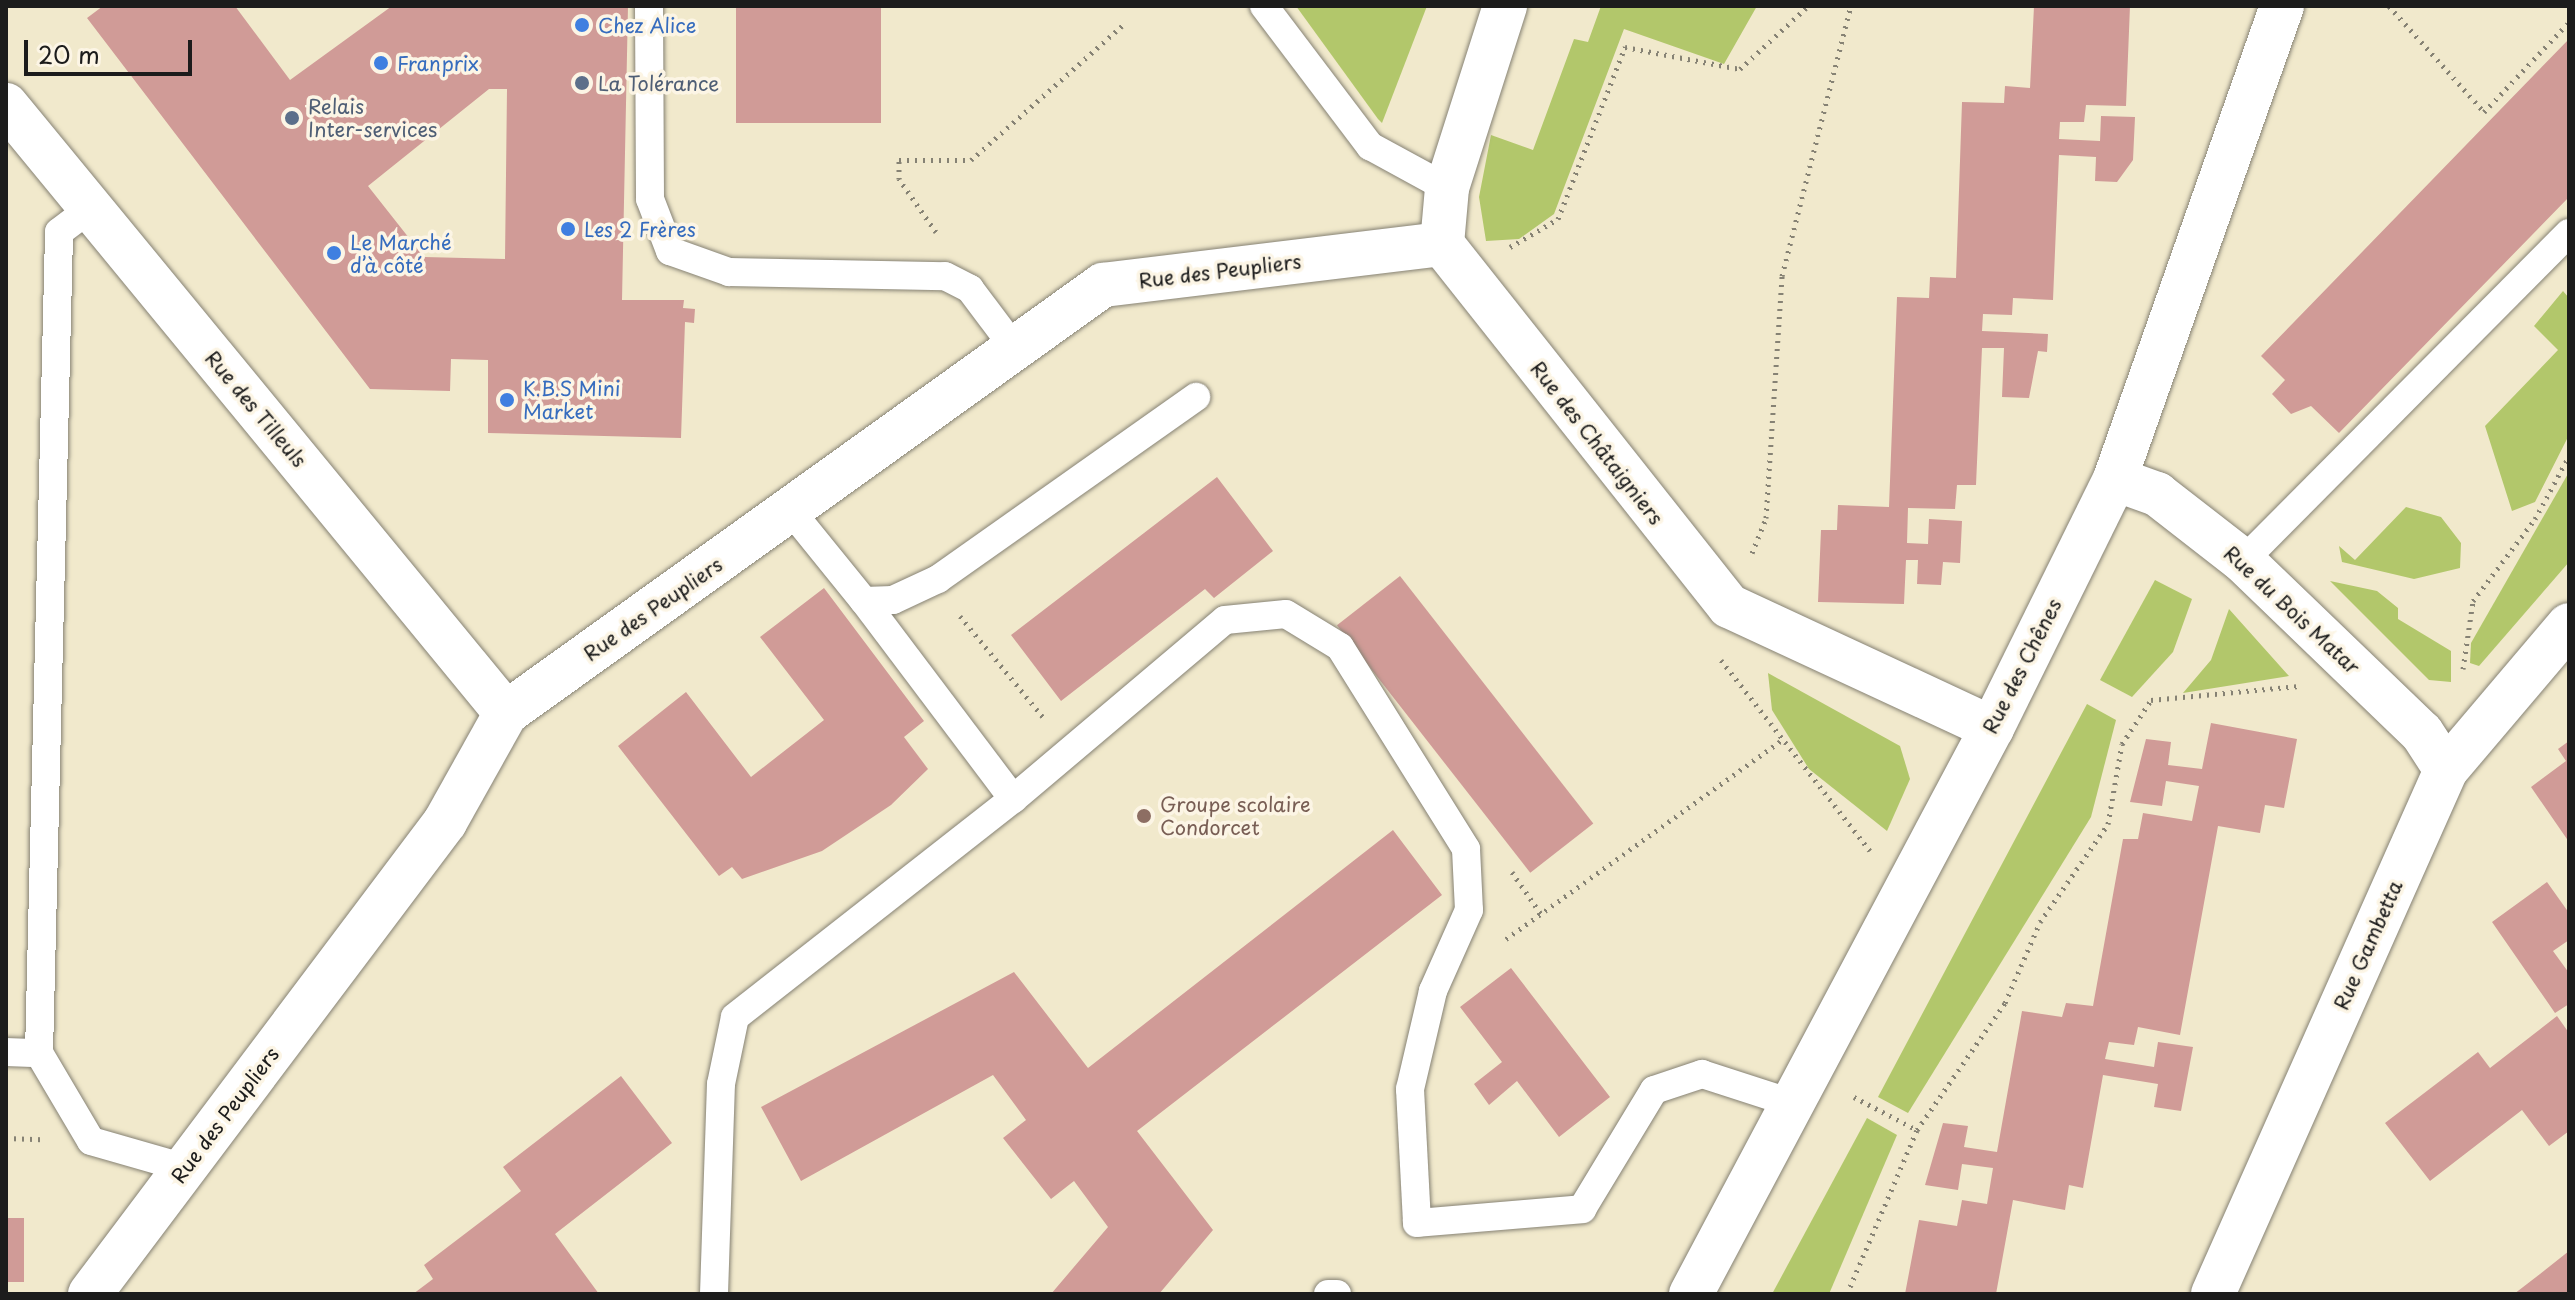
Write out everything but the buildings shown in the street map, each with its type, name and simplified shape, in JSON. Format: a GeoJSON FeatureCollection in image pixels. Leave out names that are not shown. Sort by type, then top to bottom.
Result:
{"type":"FeatureCollection","features":[{"type":"Feature","properties":{"kind":"street"},"geometry":{"type":"LineString","coordinates":[[1442,244],[1447,188],[1505,6]]}},
{"type":"Feature","properties":{"kind":"street","name":"Rue des Chênes"},"geometry":{"type":"LineString","coordinates":[[1691,1294],[1992,728],[2115,479],[2282,6]]}},
{"type":"Feature","properties":{"kind":"street","name":"Rue des Tilleuls"},"geometry":{"type":"LineString","coordinates":[[6,105],[506,713]]}},
{"type":"Feature","properties":{"kind":"street","name":"Rue des Châtaigniers"},"geometry":{"type":"LineString","coordinates":[[1442,244],[1729,606],[1992,728]]}},
{"type":"Feature","properties":{"kind":"street","name":"Rue des Peupliers"},"geometry":{"type":"LineString","coordinates":[[90,1294],[445,822],[506,713],[1103,285],[1442,244]]}},
{"type":"Feature","properties":{"kind":"street","name":"Rue du Bois Matar"},"geometry":{"type":"LineString","coordinates":[[2115,479],[2157,494],[2243,561],[2422,733],[2446,770]]}},
{"type":"Feature","properties":{"kind":"street","name":"Rue Gambetta"},"geometry":{"type":"LineString","coordinates":[[2213,1294],[2446,770],[2569,625]]}},
{"type":"Feature","properties":{"kind":"lane"},"geometry":{"type":"LineString","coordinates":[[649,6],[650,199],[670,251],[729,272],[945,276],[970,289],[1015,349]]}},
{"type":"Feature","properties":{"kind":"lane"},"geometry":{"type":"LineString","coordinates":[[1264,6],[1370,146],[1447,188]]}},
{"type":"Feature","properties":{"kind":"lane"},"geometry":{"type":"LineString","coordinates":[[90,209],[59,232],[39,1053],[91,1141],[185,1168]]}},
{"type":"Feature","properties":{"kind":"lane"},"geometry":{"type":"LineString","coordinates":[[2243,561],[2569,233]]}},
{"type":"Feature","properties":{"kind":"lane"},"geometry":{"type":"LineString","coordinates":[[864,601],[893,600],[938,579],[1196,397]]}},
{"type":"Feature","properties":{"kind":"lane"},"geometry":{"type":"LineString","coordinates":[[791,511],[864,601],[1013,799]]}},
{"type":"Feature","properties":{"kind":"lane"},"geometry":{"type":"LineString","coordinates":[[714,1294],[721,1084],[735,1017],[1013,799],[1225,620],[1286,614],[1340,647],[1466,849],[1469,910],[1433,991],[1410,1089],[1417,1223],[1582,1209],[1654,1090],[1702,1074],[1800,1088]]}},
{"type":"Feature","properties":{"kind":"lane"},"geometry":{"type":"LineString","coordinates":[[6,1052],[39,1053]]}},
{"type":"Feature","properties":{"kind":"lane"},"geometry":{"type":"LineString","coordinates":[[1328,1294],[1337,1294]]}},
{"type":"Feature","properties":{"kind":"path"},"geometry":{"type":"LineString","coordinates":[[1496,251],[1558,219],[1625,47],[1740,69],[1808,6]]}},
{"type":"Feature","properties":{"kind":"path"},"geometry":{"type":"LineString","coordinates":[[1851,6],[1782,276],[1766,518],[1729,606],[1701,634],[1872,855]]}},
{"type":"Feature","properties":{"kind":"path"},"geometry":{"type":"LineString","coordinates":[[2389,6],[2484,112],[2569,22]]}},
{"type":"Feature","properties":{"kind":"path"},"geometry":{"type":"LineString","coordinates":[[945,276],[953,257],[899,179],[899,160],[971,160],[1123,25]]}},
{"type":"Feature","properties":{"kind":"path"},"geometry":{"type":"LineString","coordinates":[[2422,733],[2461,677],[2473,601],[2535,519],[2569,456]]}},
{"type":"Feature","properties":{"kind":"path"},"geometry":{"type":"LineString","coordinates":[[938,579],[951,605],[1071,752]]}},
{"type":"Feature","properties":{"kind":"path"},"geometry":{"type":"LineString","coordinates":[[1847,1294],[1917,1130],[2005,1003],[2040,922],[2108,824],[2122,744],[2151,700],[2312,684]]}},
{"type":"Feature","properties":{"kind":"path"},"geometry":{"type":"LineString","coordinates":[[1433,991],[1781,741]]}},
{"type":"Feature","properties":{"kind":"path"},"geometry":{"type":"LineString","coordinates":[[1800,1088],[1917,1130]]}},
{"type":"Feature","properties":{"kind":"green space"},"geometry":{"type":"Polygon","coordinates":[[[1296,6],[1427,6],[1382,123],[1378,119],[1296,6]]]}},
{"type":"Feature","properties":{"kind":"green space"},"geometry":{"type":"Polygon","coordinates":[[[1601,6],[1757,6],[1724,64],[1624,29],[1554,214],[1519,239],[1486,241],[1479,197],[1491,135],[1533,150],[1574,39],[1588,42],[1601,6]]]}},
{"type":"Feature","properties":{"kind":"green space"},"geometry":{"type":"Polygon","coordinates":[[[2563,291],[2569,298],[2569,435],[2535,502],[2512,511],[2485,426],[2558,350],[2534,326],[2563,291]]]}},
{"type":"Feature","properties":{"kind":"green space"},"geometry":{"type":"Polygon","coordinates":[[[2569,472],[2569,562],[2479,666],[2470,663],[2471,643],[2569,472]]]}},
{"type":"Feature","properties":{"kind":"green space"},"geometry":{"type":"Polygon","coordinates":[[[2406,507],[2441,517],[2461,543],[2460,568],[2414,579],[2342,562],[2339,546],[2355,560],[2406,507]]]}},
{"type":"Feature","properties":{"kind":"green space"},"geometry":{"type":"Polygon","coordinates":[[[2155,580],[2192,599],[2173,652],[2132,697],[2100,680],[2155,580]]]}},
{"type":"Feature","properties":{"kind":"green space"},"geometry":{"type":"Polygon","coordinates":[[[2330,581],[2377,591],[2398,608],[2398,619],[2451,651],[2451,682],[2429,680],[2330,581]]]}},
{"type":"Feature","properties":{"kind":"green space"},"geometry":{"type":"Polygon","coordinates":[[[2229,609],[2289,676],[2183,693],[2211,660],[2229,609]]]}},
{"type":"Feature","properties":{"kind":"green space"},"geometry":{"type":"Polygon","coordinates":[[[1768,673],[1900,746],[1910,779],[1887,831],[1809,769],[1772,710],[1768,673]]]}},
{"type":"Feature","properties":{"kind":"green space"},"geometry":{"type":"Polygon","coordinates":[[[2087,704],[2116,720],[2091,817],[1908,1113],[1878,1097],[2087,704]]]}},
{"type":"Feature","properties":{"kind":"green space"},"geometry":{"type":"Polygon","coordinates":[[[1867,1118],[1897,1135],[1829,1294],[1772,1294],[1867,1118]]]}},
{"type":"Feature","properties":{"kind":"place","name":"Chez Alice"},"geometry":{"type":"Point","coordinates":[582,25]}},
{"type":"Feature","properties":{"kind":"place","name":"Franprix"},"geometry":{"type":"Point","coordinates":[381,63]}},
{"type":"Feature","properties":{"kind":"place","name":"La Tolérance"},"geometry":{"type":"Point","coordinates":[582,83]}},
{"type":"Feature","properties":{"kind":"place","name":"Relais Inter-services"},"geometry":{"type":"Point","coordinates":[292,118]}},
{"type":"Feature","properties":{"kind":"place","name":"Les 2 Frères"},"geometry":{"type":"Point","coordinates":[568,229]}},
{"type":"Feature","properties":{"kind":"place","name":"Le Marché d’à côté"},"geometry":{"type":"Point","coordinates":[334,253]}},
{"type":"Feature","properties":{"kind":"place","name":"K.B.S Mini Market"},"geometry":{"type":"Point","coordinates":[507,400]}},
{"type":"Feature","properties":{"kind":"place","name":"Groupe scolaire Condorcet"},"geometry":{"type":"Point","coordinates":[1144,816]}}]}
